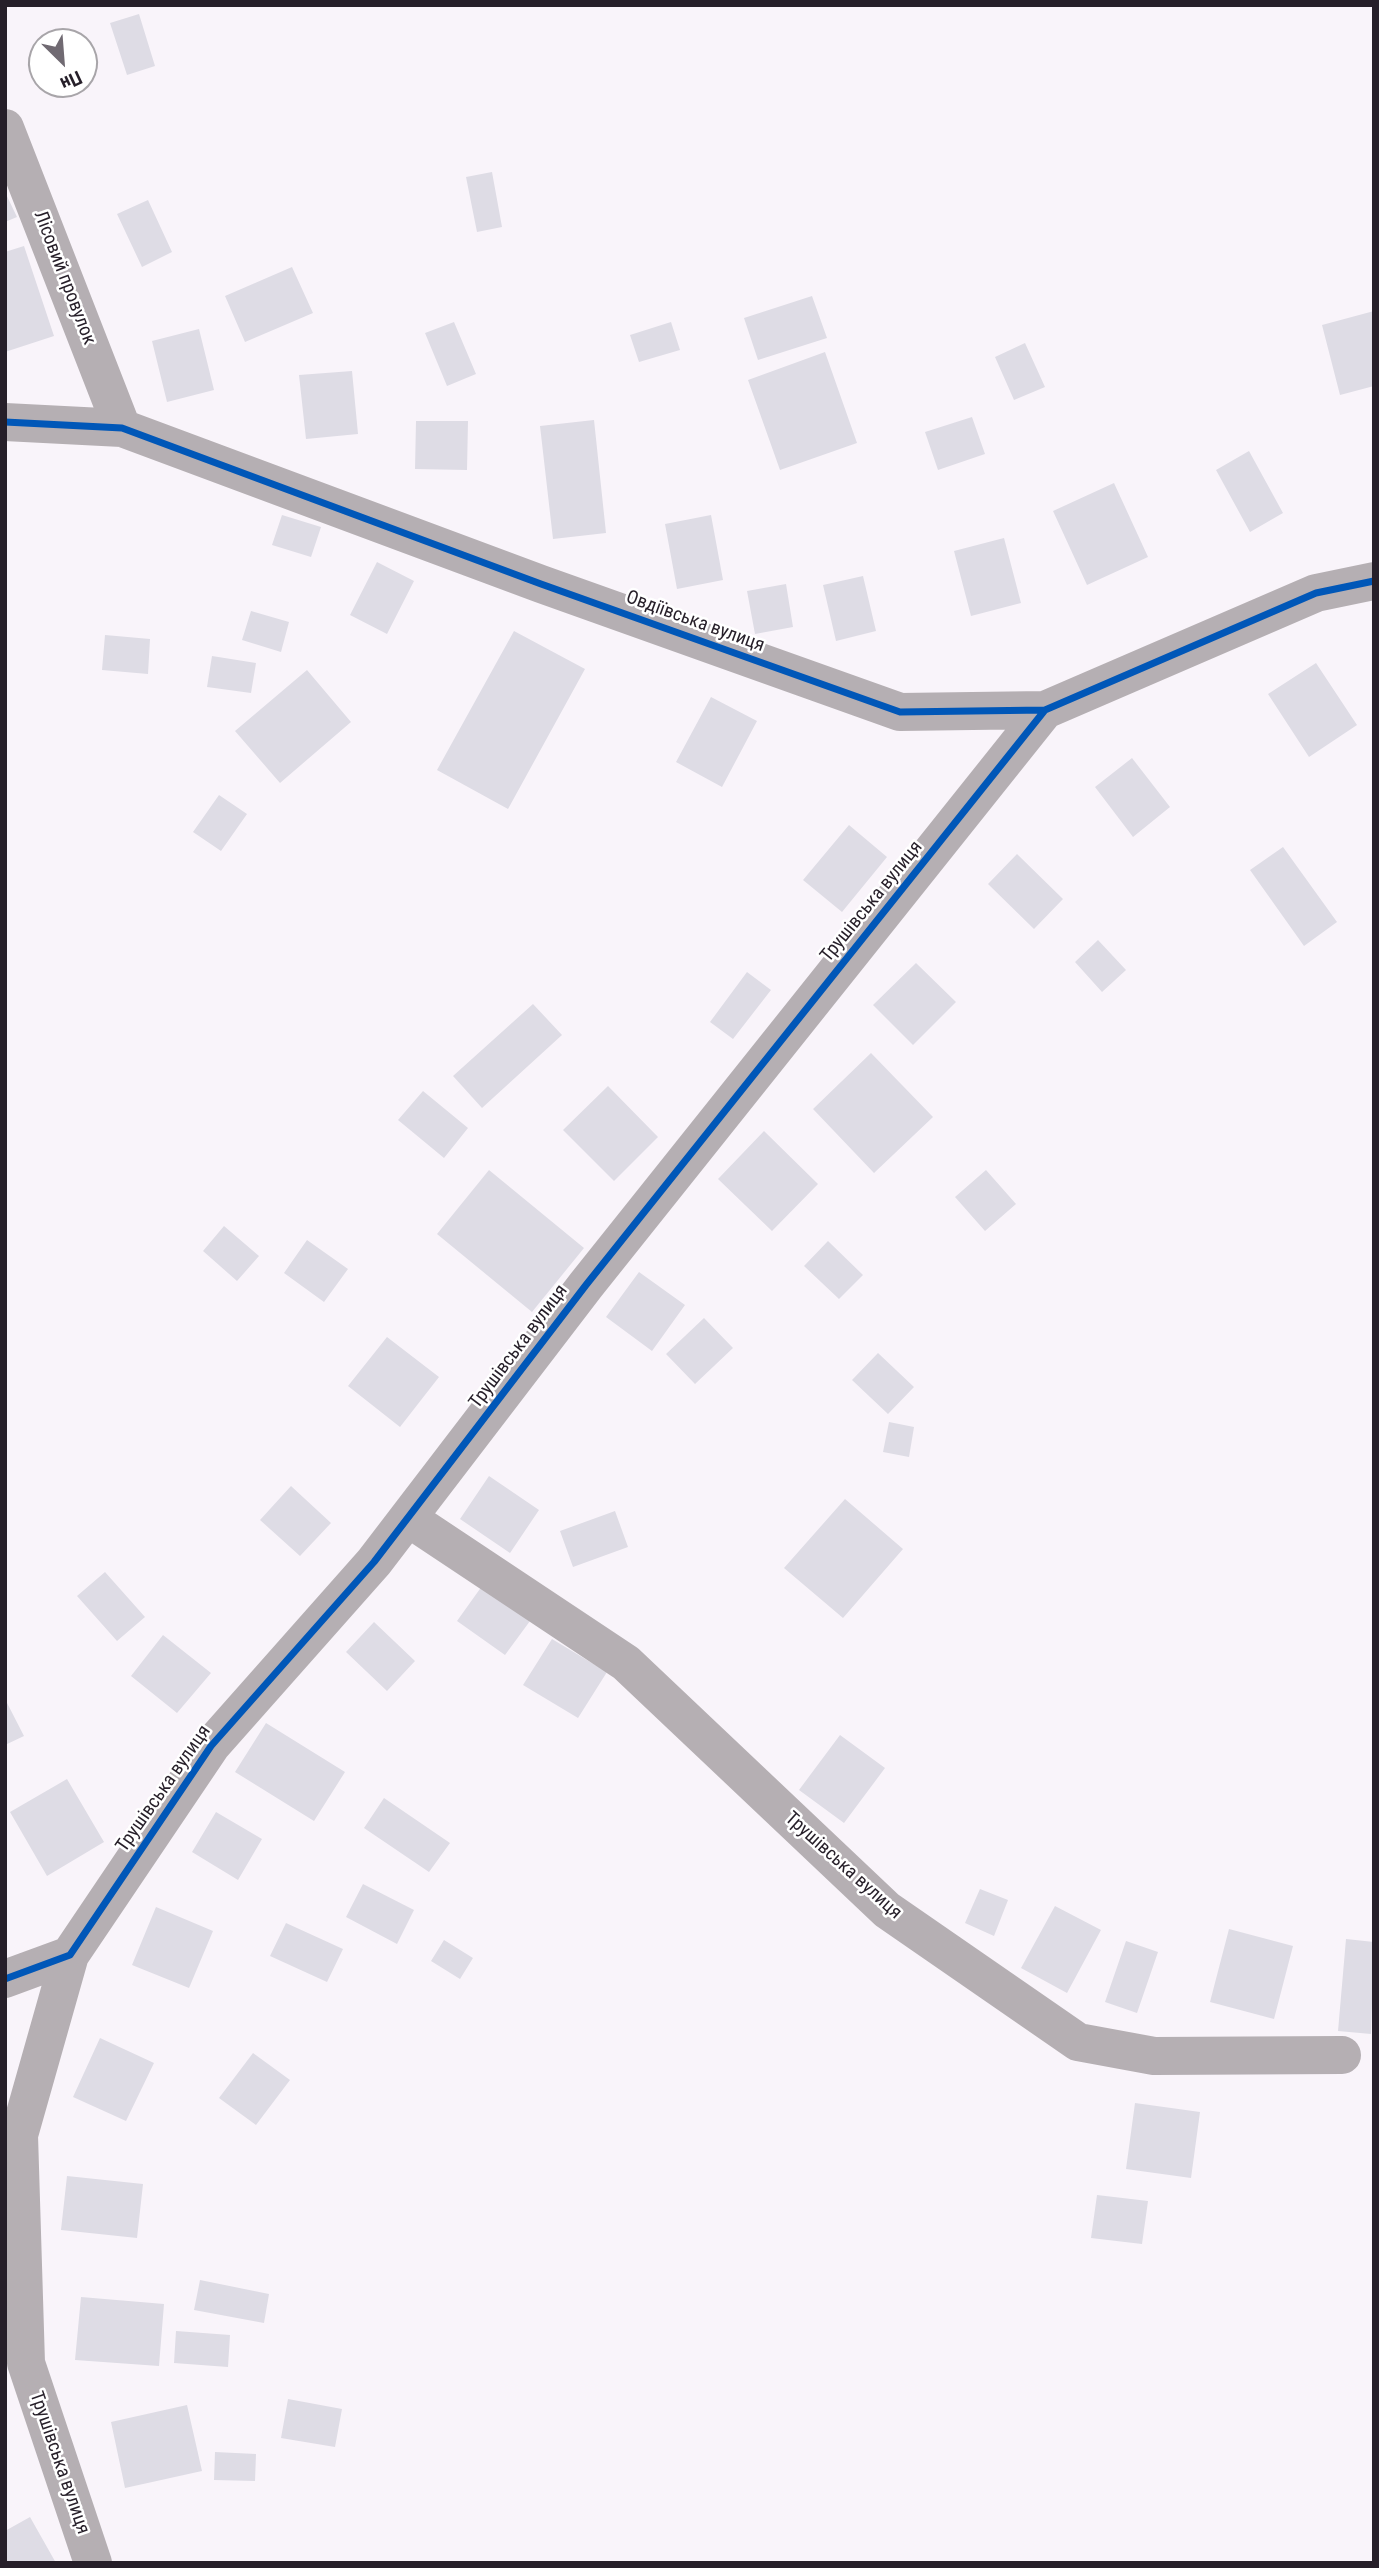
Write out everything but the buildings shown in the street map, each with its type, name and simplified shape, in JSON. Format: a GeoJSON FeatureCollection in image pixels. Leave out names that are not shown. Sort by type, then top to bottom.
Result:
{"type":"FeatureCollection","features":[{"type":"Feature","properties":{"kind":"street","name":"Лісовий провулок"},"geometry":{"type":"LineString","coordinates":[[5,128],[122,428]]}},
{"type":"Feature","properties":{"kind":"street","name":"Овдіївська вулиця"},"geometry":{"type":"LineString","coordinates":[[5,422],[122,428],[541,584],[900,712],[1045,710],[1317,593],[1374,581]]}},
{"type":"Feature","properties":{"kind":"street","name":"Трушівська вулиця"},"geometry":{"type":"LineString","coordinates":[[93,2563],[15,2352],[19,2135],[70,1955],[211,1746],[374,1562],[586,1285],[1045,710]]}},
{"type":"Feature","properties":{"kind":"street","name":"Трушівська вулиця"},"geometry":{"type":"LineString","coordinates":[[408,1518],[626,1664],[887,1910],[1078,2042],[1154,2056],[1342,2055]]}},
{"type":"Feature","properties":{"kind":"street"},"geometry":{"type":"LineString","coordinates":[[5,1979],[70,1955]]}},
{"type":"Feature","properties":{"kind":"cycle path"},"geometry":{"type":"LineString","coordinates":[[5,422],[122,428],[541,584],[900,712],[1045,710],[1316,593],[1374,581]]}},
{"type":"Feature","properties":{"kind":"cycle path"},"geometry":{"type":"LineString","coordinates":[[5,1979],[70,1955],[211,1746],[374,1562],[586,1285],[1045,710]]}}]}
